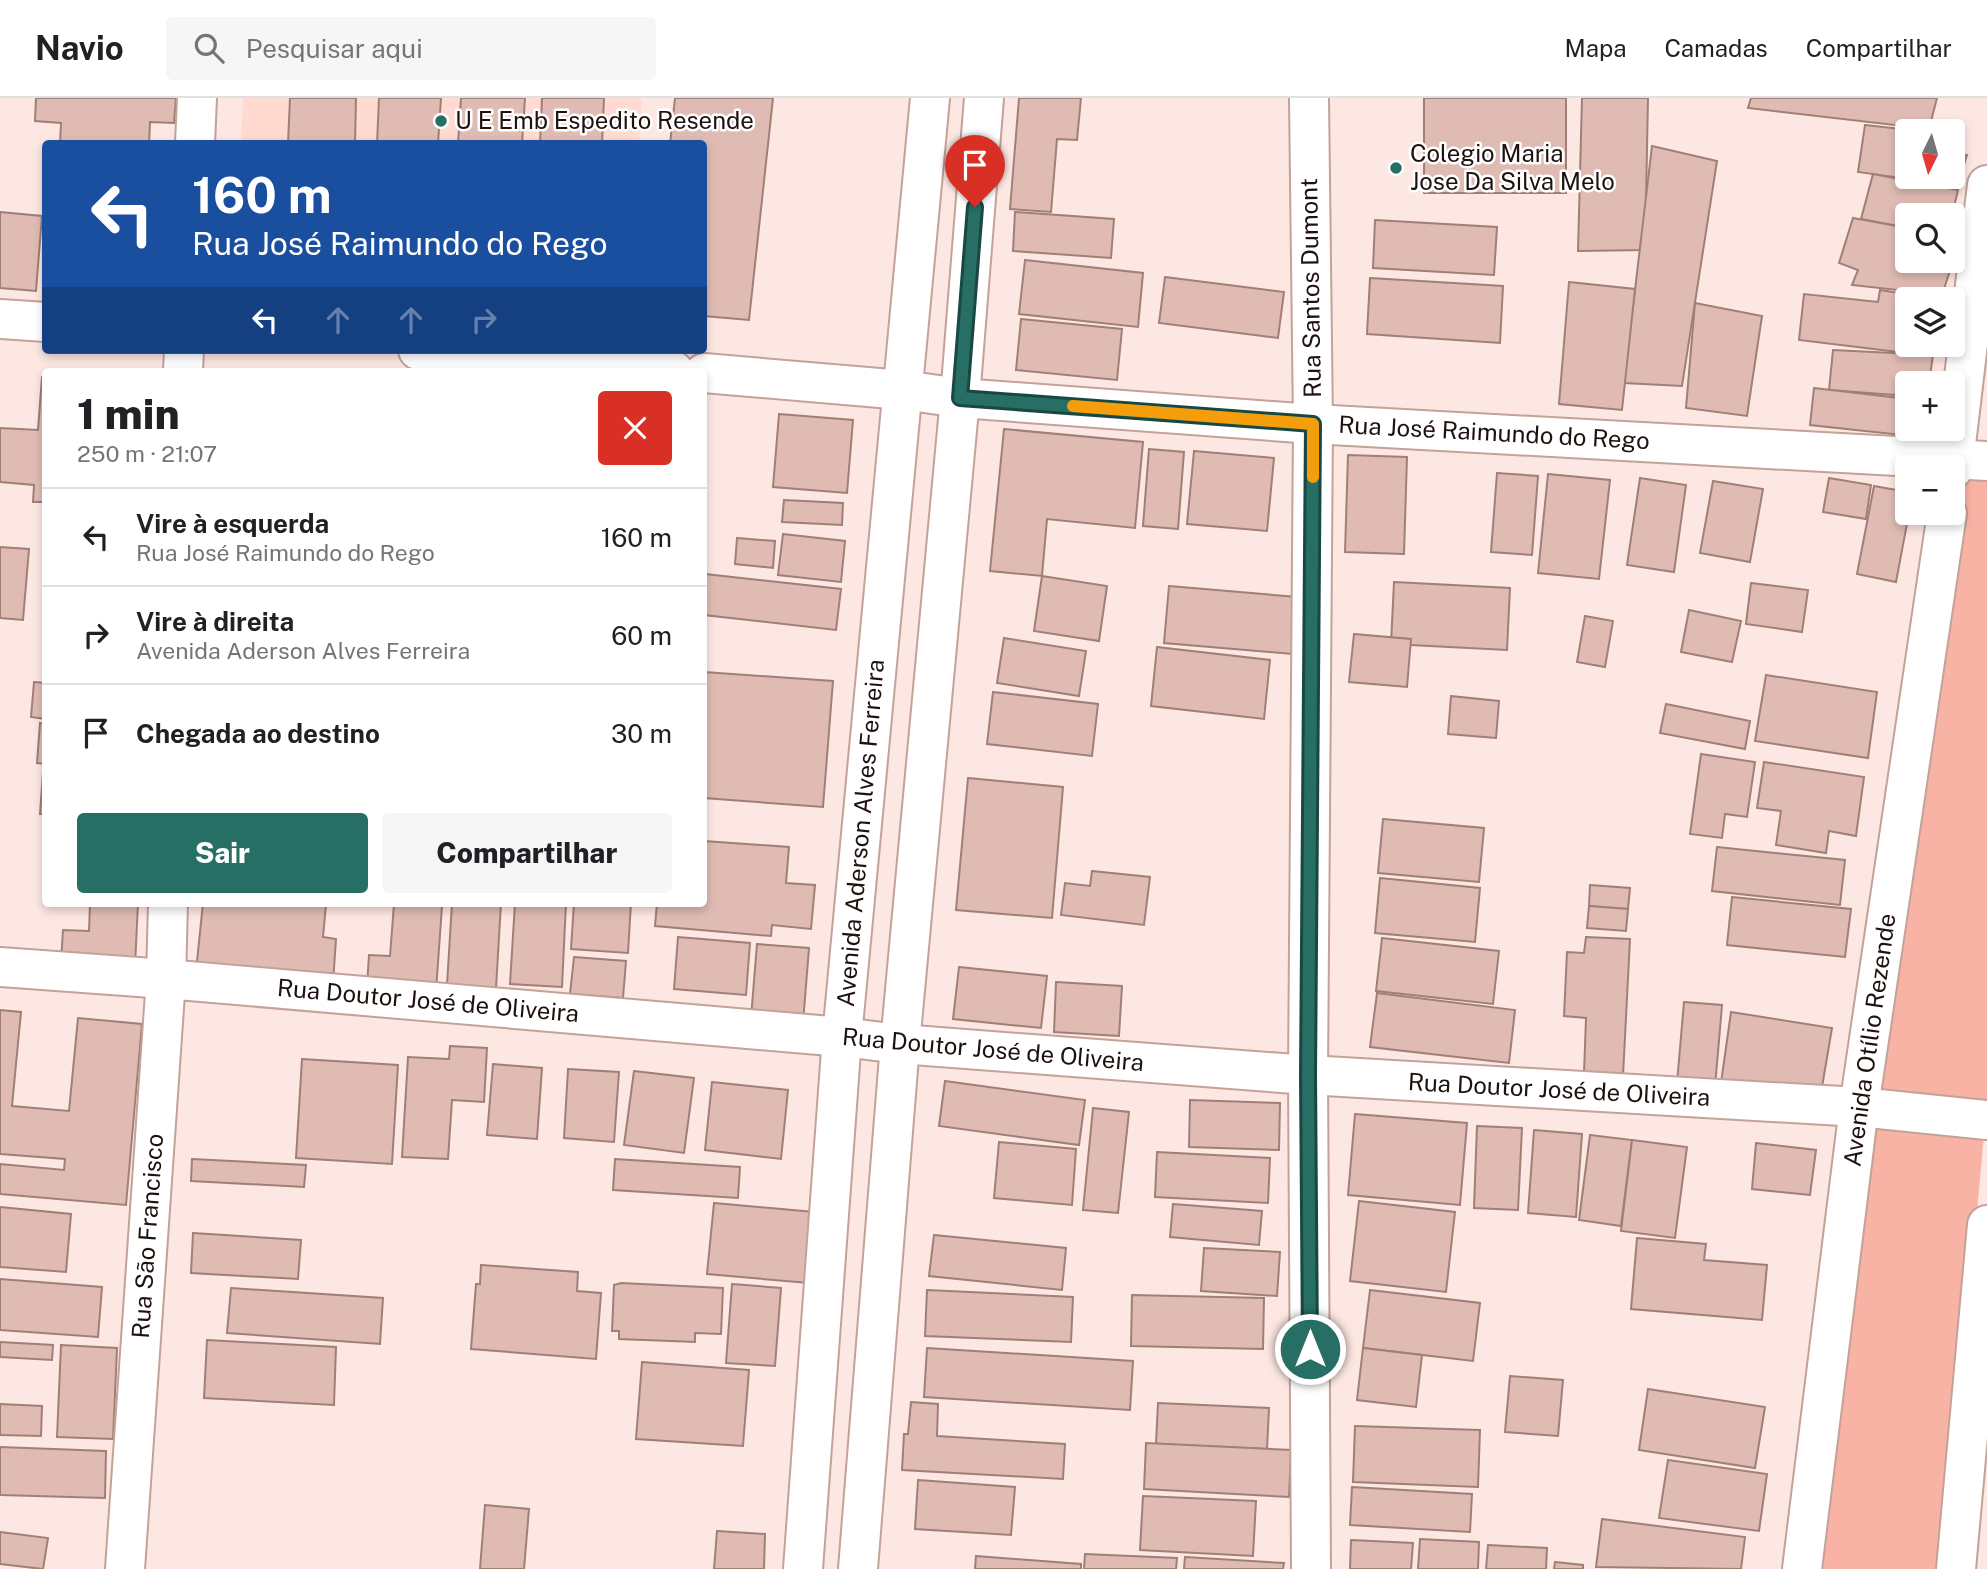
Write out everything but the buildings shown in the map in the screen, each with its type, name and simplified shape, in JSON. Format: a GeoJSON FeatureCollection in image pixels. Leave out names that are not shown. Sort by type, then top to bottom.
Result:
{"type":"FeatureCollection","features":[{"type":"Feature","properties":{"kind":"street"},"geometry":{"type":"LineString","coordinates":[[195,140],[197,98]]}},
{"type":"Feature","properties":{"kind":"street","name":"Avenida Aderson Alves Ferreira"},"geometry":{"type":"LineString","coordinates":[[803,1569],[842,1037],[930,98]]}},
{"type":"Feature","properties":{"kind":"street"},"geometry":{"type":"LineString","coordinates":[[858,1569],[900,1044],[960,398],[984,98]]}},
{"type":"Feature","properties":{"kind":"street","name":"Rua Santos Dumont"},"geometry":{"type":"LineString","coordinates":[[1309,98],[1313,424],[1308,1075],[1311,1569]]}},
{"type":"Feature","properties":{"kind":"street"},"geometry":{"type":"LineString","coordinates":[[1965,462],[1987,185]]}},
{"type":"Feature","properties":{"kind":"street"},"geometry":{"type":"LineString","coordinates":[[0,319],[42,322]]}},
{"type":"Feature","properties":{"kind":"street"},"geometry":{"type":"LineString","coordinates":[[467,354],[637,368]]}},
{"type":"Feature","properties":{"kind":"street","name":"Rua José Raimundo do Rego"},"geometry":{"type":"LineString","coordinates":[[707,373],[904,390],[960,398],[1313,424],[1895,458]]}},
{"type":"Feature","properties":{"kind":"street","name":"Avenida Otílio Rezende"},"geometry":{"type":"LineString","coordinates":[[1802,1569],[1859,1107],[1945,525]]}},
{"type":"Feature","properties":{"kind":"street","name":"Rua São Francisco"},"geometry":{"type":"LineString","coordinates":[[125,1569],[166,979],[168,907]]}},
{"type":"Feature","properties":{"kind":"street","name":"Rua Doutor José de Oliveira"},"geometry":{"type":"LineString","coordinates":[[0,967],[166,979],[900,1044],[1308,1075],[1859,1107],[1987,1120]]}},
{"type":"Feature","properties":{"kind":"street"},"geometry":{"type":"LineString","coordinates":[[1956,1569],[1987,1225]]}},
{"type":"Feature","properties":{"kind":"street"},"geometry":{"type":"LineString","coordinates":[[826,1254],[883,1257]]}},
{"type":"Feature","properties":{"kind":"shaded area","name":"U E Emb Espedito Resende"},"geometry":{"type":"Polygon","coordinates":[[[243,98],[642,98],[639,140],[241,140],[243,98]]]}},
{"type":"Feature","properties":{"kind":"shaded area"},"geometry":{"type":"Polygon","coordinates":[[[1967,472],[1987,473],[1987,1102],[1944,1569],[1822,1569],[1878,1118],[1960,525],[1965,525],[1967,472]]]}},
{"type":"Feature","properties":{"kind":"slow traffic"},"geometry":{"type":"LineString","coordinates":[[1073,406],[1313,424],[1313,477]]}},
{"type":"Feature","properties":{"kind":"place","name":"U E Emb Espedito Resende"},"geometry":{"type":"Point","coordinates":[441,121]}},
{"type":"Feature","properties":{"kind":"place","name":"Colegio Maria Jose Da Silva Melo"},"geometry":{"type":"Point","coordinates":[1396,168]}},
{"type":"Feature","properties":{"kind":"route"},"geometry":{"type":"LineString","coordinates":[[975,207],[960,398],[1313,424],[1308,1075],[1310,1349]]}}]}
